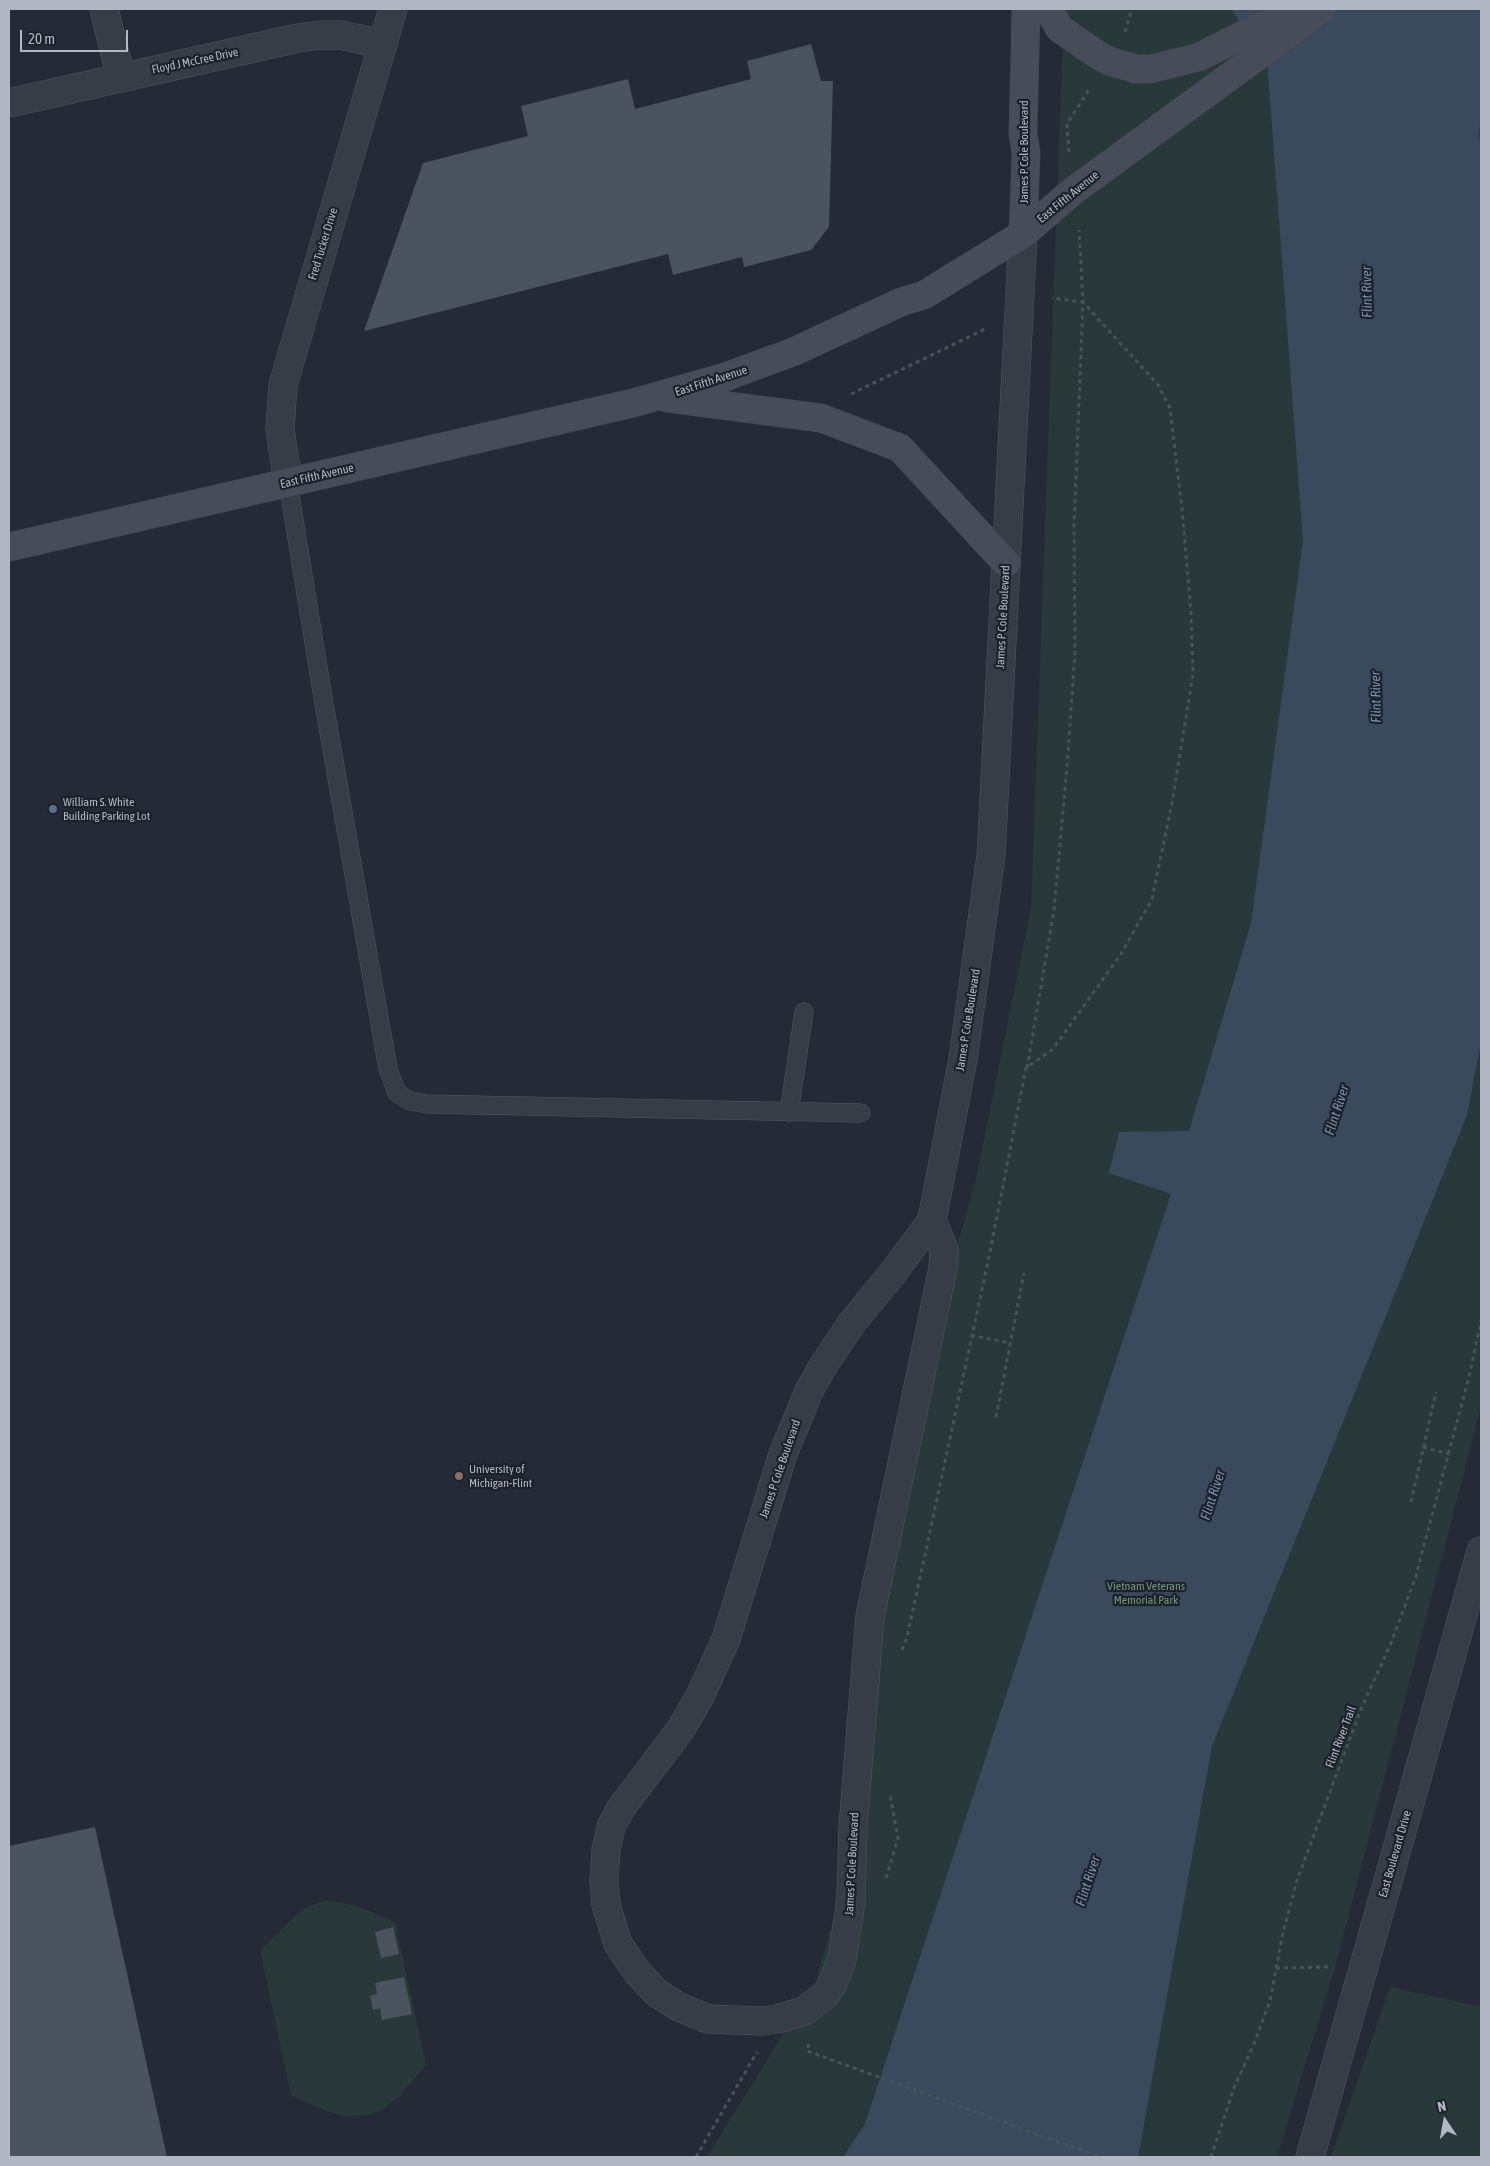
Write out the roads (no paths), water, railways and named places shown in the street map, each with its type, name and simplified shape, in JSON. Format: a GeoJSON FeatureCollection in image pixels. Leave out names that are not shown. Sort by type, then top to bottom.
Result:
{"type":"FeatureCollection","features":[{"type":"Feature","properties":{"kind":"main road","name":"James P Cole Boulevard"},"geometry":{"type":"LineString","coordinates":[[1023,234],[1026,153],[1023,134],[1026,9]]}},
{"type":"Feature","properties":{"kind":"main road"},"geometry":{"type":"LineString","coordinates":[[1048,9],[1060,29],[1109,61],[1136,69],[1151,69],[1199,57],[1295,9]]}},
{"type":"Feature","properties":{"kind":"main road","name":"East Fifth Avenue"},"geometry":{"type":"LineString","coordinates":[[9,547],[658,397],[725,377],[793,352],[901,302],[924,295],[1023,234],[1073,191],[1322,9]]}},
{"type":"Feature","properties":{"kind":"main road"},"geometry":{"type":"LineString","coordinates":[[658,397],[821,418],[900,448],[1006,563]]}},
{"type":"Feature","properties":{"kind":"street"},"geometry":{"type":"LineString","coordinates":[[104,9],[121,78]]}},
{"type":"Feature","properties":{"kind":"street","name":"Fred Tucker Drive"},"geometry":{"type":"LineString","coordinates":[[288,483],[280,429],[283,385],[393,9]]}},
{"type":"Feature","properties":{"kind":"street","name":"Floyd J McCree Drive"},"geometry":{"type":"LineString","coordinates":[[9,103],[320,35],[356,37],[383,44]]}},
{"type":"Feature","properties":{"kind":"street","name":"James P Cole Boulevard"},"geometry":{"type":"LineString","coordinates":[[932,1220],[944,1250],[942,1279],[870,1616],[853,1827],[852,1901],[842,1959],[832,1985],[825,1995],[804,2011],[778,2019],[762,2021],[708,2019],[679,2007],[657,1992],[638,1973],[618,1944],[608,1916],[604,1893],[605,1865],[610,1833],[624,1803],[670,1745],[701,1694],[735,1616],[783,1454],[809,1391],[851,1324],[932,1220],[964,1050],[991,856],[1023,234]]}},
{"type":"Feature","properties":{"kind":"street","name":"East Boulevard Drive"},"geometry":{"type":"LineString","coordinates":[[1310,2157],[1481,1551]]}},
{"type":"Feature","properties":{"kind":"lane"},"geometry":{"type":"LineString","coordinates":[[288,483],[326,718],[388,1069],[397,1093],[410,1101],[427,1104],[861,1113]]}},
{"type":"Feature","properties":{"kind":"lane"},"geometry":{"type":"LineString","coordinates":[[789,1112],[804,1012]]}},
{"type":"Feature","properties":{"kind":"water","name":"Flint River"},"geometry":{"type":"Polygon","coordinates":[[[1231,9],[1481,9],[1481,114],[1479,134],[1481,150],[1481,1042],[1467,1115],[1212,1746],[1138,2157],[843,2157],[865,2124],[1171,1194],[1109,1173],[1119,1132],[1189,1131],[1251,923],[1303,541],[1267,60],[1231,9]]]}},
{"type":"Feature","properties":{"kind":"place","name":"William S. White Building Parking Lot"},"geometry":{"type":"Point","coordinates":[53,809]}},
{"type":"Feature","properties":{"kind":"place","name":"University of Michigan-Flint"},"geometry":{"type":"Point","coordinates":[459,1476]}},
{"type":"Feature","properties":{"kind":"park label","name":"Vietnam Veterans Memorial Park"},"geometry":{"type":"Point","coordinates":[1146,1593]}}]}
